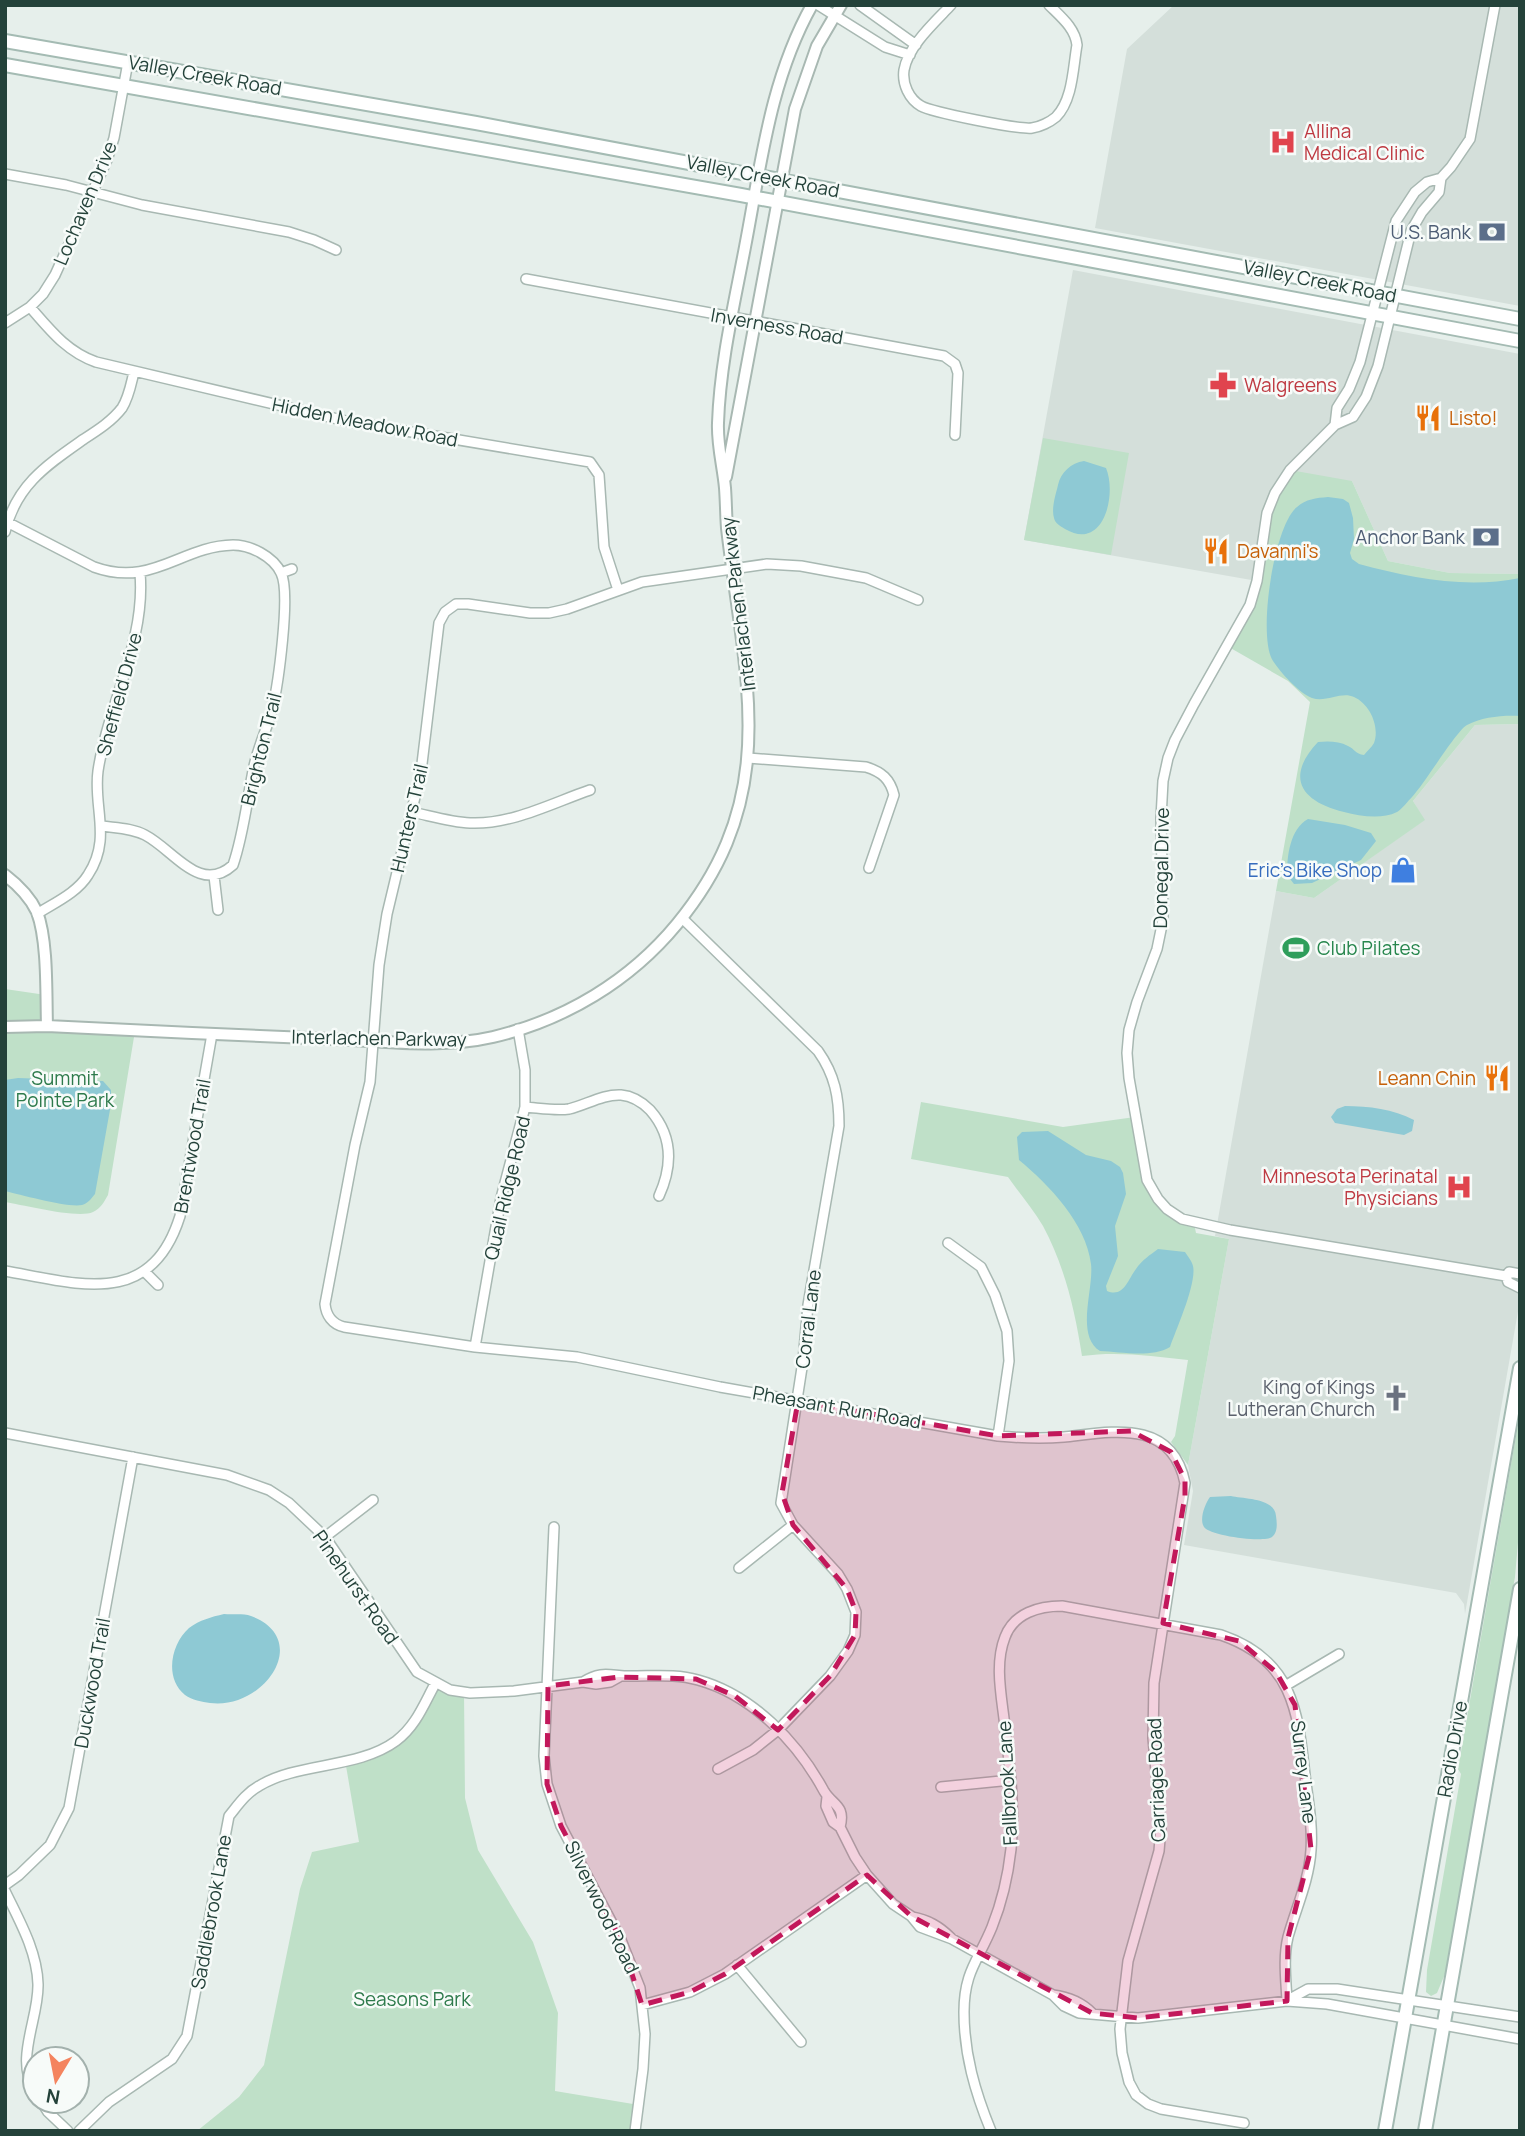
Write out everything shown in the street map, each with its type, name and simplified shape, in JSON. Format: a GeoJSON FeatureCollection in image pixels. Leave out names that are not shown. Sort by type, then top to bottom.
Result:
{"type":"FeatureCollection","features":[{"type":"Feature","properties":{"kind":"main road","name":"Valley Creek Road"},"geometry":{"type":"LineString","coordinates":[[5,41],[782,180],[1520,319]]}},
{"type":"Feature","properties":{"kind":"main road","name":"Valley Creek Road"},"geometry":{"type":"LineString","coordinates":[[5,65],[778,202],[1520,341]]}},
{"type":"Feature","properties":{"kind":"main road","name":"Radio Drive"},"geometry":{"type":"LineString","coordinates":[[1385,2131],[1520,1368]]}},
{"type":"Feature","properties":{"kind":"main road","name":"Radio Drive"},"geometry":{"type":"LineString","coordinates":[[1425,2131],[1520,1589]]}},
{"type":"Feature","properties":{"kind":"street","name":"Interlachen Parkway"},"geometry":{"type":"LineString","coordinates":[[5,1027],[47,1026],[433,1043],[492,1037],[518,1030],[585,1002],[609,987],[660,944],[682,918],[705,886],[727,843],[737,813],[748,758],[750,703],[727,526],[725,483],[719,456],[721,386],[772,104],[794,37],[812,5]]}},
{"type":"Feature","properties":{"kind":"street"},"geometry":{"type":"LineString","coordinates":[[818,5],[838,10],[885,47],[910,55]]}},
{"type":"Feature","properties":{"kind":"street"},"geometry":{"type":"LineString","coordinates":[[860,5],[916,45]]}},
{"type":"Feature","properties":{"kind":"street"},"geometry":{"type":"LineString","coordinates":[[951,5],[916,45],[904,68],[904,79],[911,99],[930,110],[1032,128],[1055,117],[1067,99],[1077,46],[1076,37],[1070,28],[1049,5]]}},
{"type":"Feature","properties":{"kind":"street"},"geometry":{"type":"LineString","coordinates":[[1441,178],[1470,139],[1495,5]]}},
{"type":"Feature","properties":{"kind":"street","name":"Interlachen Parkway"},"geometry":{"type":"LineString","coordinates":[[725,483],[795,109],[817,46],[838,10]]}},
{"type":"Feature","properties":{"kind":"street","name":"Lochaven Drive"},"geometry":{"type":"LineString","coordinates":[[5,323],[30,307],[43,294],[55,275],[107,160],[114,138],[128,62]]}},
{"type":"Feature","properties":{"kind":"street"},"geometry":{"type":"LineString","coordinates":[[5,174],[92,191],[134,204],[289,232],[336,250]]}},
{"type":"Feature","properties":{"kind":"street","name":"Donegal Drive"},"geometry":{"type":"LineString","coordinates":[[1335,425],[1338,408],[1360,362],[1392,232],[1401,211],[1427,182],[1441,178],[1439,192],[1422,212],[1411,231],[1378,366],[1366,397],[1353,417],[1335,425],[1290,470],[1275,493],[1267,513],[1257,581],[1250,605],[1181,728],[1166,768],[1161,818],[1163,920],[1153,962],[1132,1020],[1127,1053],[1144,1168],[1151,1190],[1158,1199],[1175,1215],[1194,1223],[1506,1276],[1509,1272],[1520,1275]]}},
{"type":"Feature","properties":{"kind":"street","name":"Inverness Road"},"geometry":{"type":"LineString","coordinates":[[526,279],[944,356],[955,364],[958,373],[955,435]]}},
{"type":"Feature","properties":{"kind":"street","name":"Hidden Meadow Road"},"geometry":{"type":"LineString","coordinates":[[30,307],[55,337],[82,358],[346,421],[590,463],[599,475],[604,547],[618,590]]}},
{"type":"Feature","properties":{"kind":"street"},"geometry":{"type":"LineString","coordinates":[[134,372],[128,397],[122,407],[103,426],[37,474],[26,486],[6,525],[94,567],[125,575],[140,573],[213,548],[235,545],[250,547],[259,552],[281,573],[292,569]]}},
{"type":"Feature","properties":{"kind":"street","name":"Hunters Trail"},"geometry":{"type":"LineString","coordinates":[[328,1316],[325,1304],[369,1082],[379,965],[387,914],[421,772],[439,623],[444,612],[456,604],[468,604],[549,613],[662,578],[767,564],[801,566],[866,578],[918,600]]}},
{"type":"Feature","properties":{"kind":"street","name":"Sheffield Drive"},"geometry":{"type":"LineString","coordinates":[[37,914],[70,894],[88,876],[98,853],[102,826],[98,773],[108,726],[140,619],[140,573]]}},
{"type":"Feature","properties":{"kind":"street","name":"Brighton Trail"},"geometry":{"type":"LineString","coordinates":[[214,876],[225,873],[233,865],[254,764],[272,710],[286,596],[281,573]]}},
{"type":"Feature","properties":{"kind":"street"},"geometry":{"type":"LineString","coordinates":[[748,758],[866,767],[886,777],[894,795],[869,869]]}},
{"type":"Feature","properties":{"kind":"street"},"geometry":{"type":"LineString","coordinates":[[412,813],[469,823],[490,822],[513,817],[590,790]]}},
{"type":"Feature","properties":{"kind":"street"},"geometry":{"type":"LineString","coordinates":[[102,826],[135,830],[191,869],[202,875],[214,876],[218,910]]}},
{"type":"Feature","properties":{"kind":"street"},"geometry":{"type":"LineString","coordinates":[[5,875],[21,890],[37,914],[43,943],[47,1026]]}},
{"type":"Feature","properties":{"kind":"street","name":"Corral Lane"},"geometry":{"type":"LineString","coordinates":[[682,918],[818,1051],[829,1066],[839,1105],[839,1126],[808,1304],[798,1401],[781,1503],[793,1525],[838,1574],[847,1589],[856,1612],[855,1635],[848,1651],[830,1676],[778,1730],[753,1750],[718,1769]]}},
{"type":"Feature","properties":{"kind":"street","name":"Quail Ridge Road"},"geometry":{"type":"LineString","coordinates":[[475,1347],[501,1198],[525,1107],[525,1070],[518,1030]]}},
{"type":"Feature","properties":{"kind":"street","name":"Brentwood Trail"},"geometry":{"type":"LineString","coordinates":[[145,1272],[170,1241],[180,1216],[212,1034]]}},
{"type":"Feature","properties":{"kind":"street"},"geometry":{"type":"LineString","coordinates":[[525,1107],[565,1109],[607,1096],[621,1095],[633,1097],[644,1104],[665,1132],[670,1150],[669,1167],[659,1196]]}},
{"type":"Feature","properties":{"kind":"street"},"geometry":{"type":"LineString","coordinates":[[948,1243],[981,1267],[995,1295],[1007,1331],[1009,1362],[998,1436]]}},
{"type":"Feature","properties":{"kind":"street"},"geometry":{"type":"LineString","coordinates":[[5,1271],[98,1286],[145,1272],[158,1285]]}},
{"type":"Feature","properties":{"kind":"street"},"geometry":{"type":"LineString","coordinates":[[1506,1276],[1508,1282],[1520,1288]]}},
{"type":"Feature","properties":{"kind":"street","name":"Pheasant Run Road"},"geometry":{"type":"LineString","coordinates":[[328,1316],[344,1327],[475,1347],[588,1359],[720,1388],[998,1436],[1041,1438],[1131,1431],[1146,1436],[1171,1452],[1185,1480],[1185,1496],[1163,1623]]}},
{"type":"Feature","properties":{"kind":"street","name":"Pinehurst Road"},"geometry":{"type":"LineString","coordinates":[[5,1433],[247,1480],[289,1503],[325,1537],[417,1672],[450,1690],[470,1693],[583,1682],[596,1684],[620,1677],[677,1676],[716,1685],[755,1709],[804,1760],[827,1797],[835,1802],[843,1818],[840,1827],[855,1857],[880,1892],[911,1916],[924,1919],[952,1939],[1053,1995],[1084,2004],[1092,2013],[1138,2018],[1287,2001],[1337,2005],[1520,2039]]}},
{"type":"Feature","properties":{"kind":"street","name":"Duckwood Trail"},"geometry":{"type":"LineString","coordinates":[[5,1885],[51,1844],[69,1808],[132,1457]]}},
{"type":"Feature","properties":{"kind":"street"},"geometry":{"type":"LineString","coordinates":[[325,1537],[373,1500]]}},
{"type":"Feature","properties":{"kind":"street"},"geometry":{"type":"LineString","coordinates":[[739,1568],[793,1525]]}},
{"type":"Feature","properties":{"kind":"street","name":"Silverwood Road"},"geometry":{"type":"LineString","coordinates":[[554,1527],[544,1756],[547,1784],[561,1826],[621,1940],[640,1988],[645,2034],[635,2131]]}},
{"type":"Feature","properties":{"kind":"street","name":"Fallbrook Lane"},"geometry":{"type":"LineString","coordinates":[[991,2131],[975,2086],[967,2052],[965,1987],[1001,1900],[1008,1872],[1012,1823],[1011,1780],[1000,1662],[1006,1635],[1012,1624],[1023,1615],[1036,1608],[1051,1606],[1163,1623]]}},
{"type":"Feature","properties":{"kind":"street","name":"Surrey Lane"},"geometry":{"type":"LineString","coordinates":[[1163,1623],[1239,1641],[1260,1655],[1276,1672],[1295,1705],[1311,1822],[1311,1849],[1302,1899],[1288,1938],[1285,1964],[1287,2001]]}},
{"type":"Feature","properties":{"kind":"street","name":"Carriage Road"},"geometry":{"type":"LineString","coordinates":[[1163,1623],[1153,1709],[1161,1827],[1158,1851],[1128,1961],[1121,2018],[1122,2053],[1129,2082],[1136,2095],[1148,2104],[1161,2109],[1244,2123]]}},
{"type":"Feature","properties":{"kind":"street"},"geometry":{"type":"LineString","coordinates":[[1284,1686],[1339,1654]]}},
{"type":"Feature","properties":{"kind":"street","name":"Saddlebrook Lane"},"geometry":{"type":"LineString","coordinates":[[79,2131],[109,2102],[172,2059],[187,2036],[229,1816],[259,1785],[376,1752],[396,1741],[419,1716],[435,1684]]}},
{"type":"Feature","properties":{"kind":"street"},"geometry":{"type":"LineString","coordinates":[[941,1787],[1011,1780]]}},
{"type":"Feature","properties":{"kind":"street"},"geometry":{"type":"LineString","coordinates":[[642,2005],[690,1992],[737,1965],[867,1875]]}},
{"type":"Feature","properties":{"kind":"street"},"geometry":{"type":"LineString","coordinates":[[5,1891],[34,1958],[38,1986],[29,2045]]}},
{"type":"Feature","properties":{"kind":"street"},"geometry":{"type":"LineString","coordinates":[[737,1965],[801,2042]]}},
{"type":"Feature","properties":{"kind":"street","name":"Pinehurst Road"},"geometry":{"type":"LineString","coordinates":[[1287,2001],[1308,1989],[1348,1990],[1520,2017]]}},
{"type":"Feature","properties":{"kind":"street"},"geometry":{"type":"LineString","coordinates":[[51,2115],[68,2131]]}},
{"type":"Feature","properties":{"kind":"highlighted area"},"geometry":{"type":"Polygon","coordinates":[[[798,1401],[998,1436],[1131,1431],[1171,1452],[1185,1480],[1185,1496],[1163,1623],[1239,1641],[1276,1672],[1295,1705],[1311,1849],[1288,1938],[1287,2001],[1138,2018],[1092,2013],[911,1916],[867,1875],[725,1974],[690,1992],[642,2005],[621,1940],[561,1826],[547,1784],[548,1686],[619,1677],[696,1679],[735,1696],[778,1730],[830,1676],[855,1635],[856,1612],[847,1589],[793,1525],[782,1493],[798,1401]]]}},
{"type":"Feature","properties":{"kind":"shaded area","name":"Allina Medical Clinic"},"geometry":{"type":"Polygon","coordinates":[[[1174,5],[1520,5],[1520,306],[1095,228],[1127,49],[1174,5]]]}},
{"type":"Feature","properties":{"kind":"shaded area"},"geometry":{"type":"Polygon","coordinates":[[[1073,270],[1520,354],[1520,574],[1450,573],[1388,561],[1352,481],[1257,581],[1024,540],[1073,270]]]}},
{"type":"Feature","properties":{"kind":"shaded area"},"geometry":{"type":"Polygon","coordinates":[[[1520,724],[1520,1300],[1465,1614],[1464,1604],[1456,1593],[1184,1545],[1193,1491],[1188,1465],[1229,1239],[1215,1236],[1276,891],[1314,898],[1424,820],[1413,801],[1475,725],[1520,724]]]}},
{"type":"Feature","properties":{"kind":"green space"},"geometry":{"type":"Polygon","coordinates":[[[1043,438],[1129,453],[1111,555],[1024,540],[1043,438]]]}},
{"type":"Feature","properties":{"kind":"green space"},"geometry":{"type":"Polygon","coordinates":[[[1290,470],[1352,481],[1388,561],[1450,573],[1520,574],[1520,724],[1475,725],[1413,801],[1425,820],[1314,898],[1276,891],[1310,702],[1288,681],[1227,646],[1250,605],[1264,526],[1290,470]]]}},
{"type":"Feature","properties":{"kind":"green space","name":"Summit Pointe Park"},"geometry":{"type":"Polygon","coordinates":[[[5,989],[46,995],[47,1026],[135,1031],[108,1195],[93,1212],[64,1213],[5,1202],[5,989]]]}},
{"type":"Feature","properties":{"kind":"green space"},"geometry":{"type":"Polygon","coordinates":[[[921,1102],[1063,1127],[1135,1117],[1144,1168],[1158,1199],[1194,1223],[1196,1233],[1229,1239],[1188,1465],[1171,1442],[1175,1436],[1188,1360],[1122,1354],[1082,1356],[1072,1306],[1057,1257],[1043,1226],[1008,1177],[911,1159],[921,1102]]]}},
{"type":"Feature","properties":{"kind":"green space"},"geometry":{"type":"Polygon","coordinates":[[[1520,1413],[1520,1519],[1515,1577],[1445,1974],[1437,1993],[1431,1996],[1426,1992],[1427,1970],[1461,1774],[1458,1769],[1520,1413]]]}},
{"type":"Feature","properties":{"kind":"green space","name":"Seasons Park"},"geometry":{"type":"Polygon","coordinates":[[[435,1684],[464,1692],[465,1798],[478,1850],[533,1942],[558,2013],[555,2091],[639,2105],[634,2131],[197,2131],[239,2097],[264,2065],[300,1889],[312,1852],[359,1842],[345,1760],[396,1741],[435,1684]]]}},
{"type":"Feature","properties":{"kind":"water"},"geometry":{"type":"Polygon","coordinates":[[[1084,461],[1106,468],[1110,492],[1104,517],[1098,527],[1089,533],[1078,534],[1058,524],[1053,510],[1059,480],[1064,472],[1084,461]]]}},
{"type":"Feature","properties":{"kind":"water"},"geometry":{"type":"Polygon","coordinates":[[[1315,498],[1343,499],[1349,503],[1354,539],[1350,553],[1352,559],[1359,564],[1398,574],[1459,582],[1520,578],[1520,716],[1493,717],[1467,725],[1405,805],[1397,812],[1384,816],[1364,816],[1329,808],[1308,795],[1302,787],[1302,767],[1318,742],[1341,743],[1364,755],[1374,743],[1375,723],[1365,705],[1354,697],[1344,695],[1317,699],[1301,691],[1276,666],[1268,648],[1267,606],[1281,535],[1297,507],[1315,498]]]}},
{"type":"Feature","properties":{"kind":"water"},"geometry":{"type":"Polygon","coordinates":[[[1308,819],[1345,825],[1371,833],[1376,841],[1361,860],[1312,883],[1294,884],[1287,875],[1289,852],[1297,829],[1308,819]]]}},
{"type":"Feature","properties":{"kind":"water"},"geometry":{"type":"Polygon","coordinates":[[[18,1078],[103,1081],[111,1090],[111,1104],[95,1194],[84,1204],[56,1203],[5,1191],[5,1080],[18,1078]]]}},
{"type":"Feature","properties":{"kind":"water"},"geometry":{"type":"Polygon","coordinates":[[[1345,1106],[1398,1113],[1414,1120],[1412,1131],[1404,1135],[1335,1123],[1331,1117],[1337,1109],[1345,1106]]]}},
{"type":"Feature","properties":{"kind":"water"},"geometry":{"type":"Polygon","coordinates":[[[1048,1131],[1086,1155],[1111,1161],[1120,1167],[1123,1173],[1126,1194],[1115,1226],[1118,1256],[1106,1286],[1107,1291],[1122,1290],[1141,1263],[1158,1249],[1185,1252],[1191,1261],[1192,1283],[1170,1347],[1136,1354],[1100,1351],[1093,1344],[1087,1323],[1091,1264],[1082,1234],[1054,1193],[1019,1160],[1017,1137],[1022,1132],[1048,1131]]]}},
{"type":"Feature","properties":{"kind":"water"},"geometry":{"type":"Polygon","coordinates":[[[1231,1496],[1258,1500],[1270,1506],[1277,1522],[1274,1535],[1267,1539],[1237,1538],[1204,1527],[1202,1516],[1210,1497],[1231,1496]]]}},
{"type":"Feature","properties":{"kind":"water"},"geometry":{"type":"Polygon","coordinates":[[[224,1614],[248,1615],[269,1627],[278,1640],[280,1655],[274,1671],[263,1685],[248,1696],[230,1702],[210,1703],[194,1699],[185,1695],[174,1680],[174,1652],[189,1628],[224,1614]]]}},
{"type":"Feature","properties":{"kind":"place","name":"Allina Medical Clinic"},"geometry":{"type":"Point","coordinates":[1283,142]}},
{"type":"Feature","properties":{"kind":"place","name":"U.S. Bank"},"geometry":{"type":"Point","coordinates":[1492,232]}},
{"type":"Feature","properties":{"kind":"place","name":"Walgreens"},"geometry":{"type":"Point","coordinates":[1223,385]}},
{"type":"Feature","properties":{"kind":"place","name":"Listo!"},"geometry":{"type":"Point","coordinates":[1428,418]}},
{"type":"Feature","properties":{"kind":"place","name":"Anchor Bank"},"geometry":{"type":"Point","coordinates":[1486,537]}},
{"type":"Feature","properties":{"kind":"place","name":"Davanni's"},"geometry":{"type":"Point","coordinates":[1216,551]}},
{"type":"Feature","properties":{"kind":"place","name":"Eric's Bike Shop"},"geometry":{"type":"Point","coordinates":[1403,870]}},
{"type":"Feature","properties":{"kind":"place","name":"Club Pilates"},"geometry":{"type":"Point","coordinates":[1296,948]}},
{"type":"Feature","properties":{"kind":"place","name":"Leann Chin"},"geometry":{"type":"Point","coordinates":[1497,1078]}},
{"type":"Feature","properties":{"kind":"place","name":"Minnesota Perinatal Physicians"},"geometry":{"type":"Point","coordinates":[1459,1187]}},
{"type":"Feature","properties":{"kind":"place","name":"King of Kings Lutheran Church"},"geometry":{"type":"Point","coordinates":[1396,1398]}}]}
